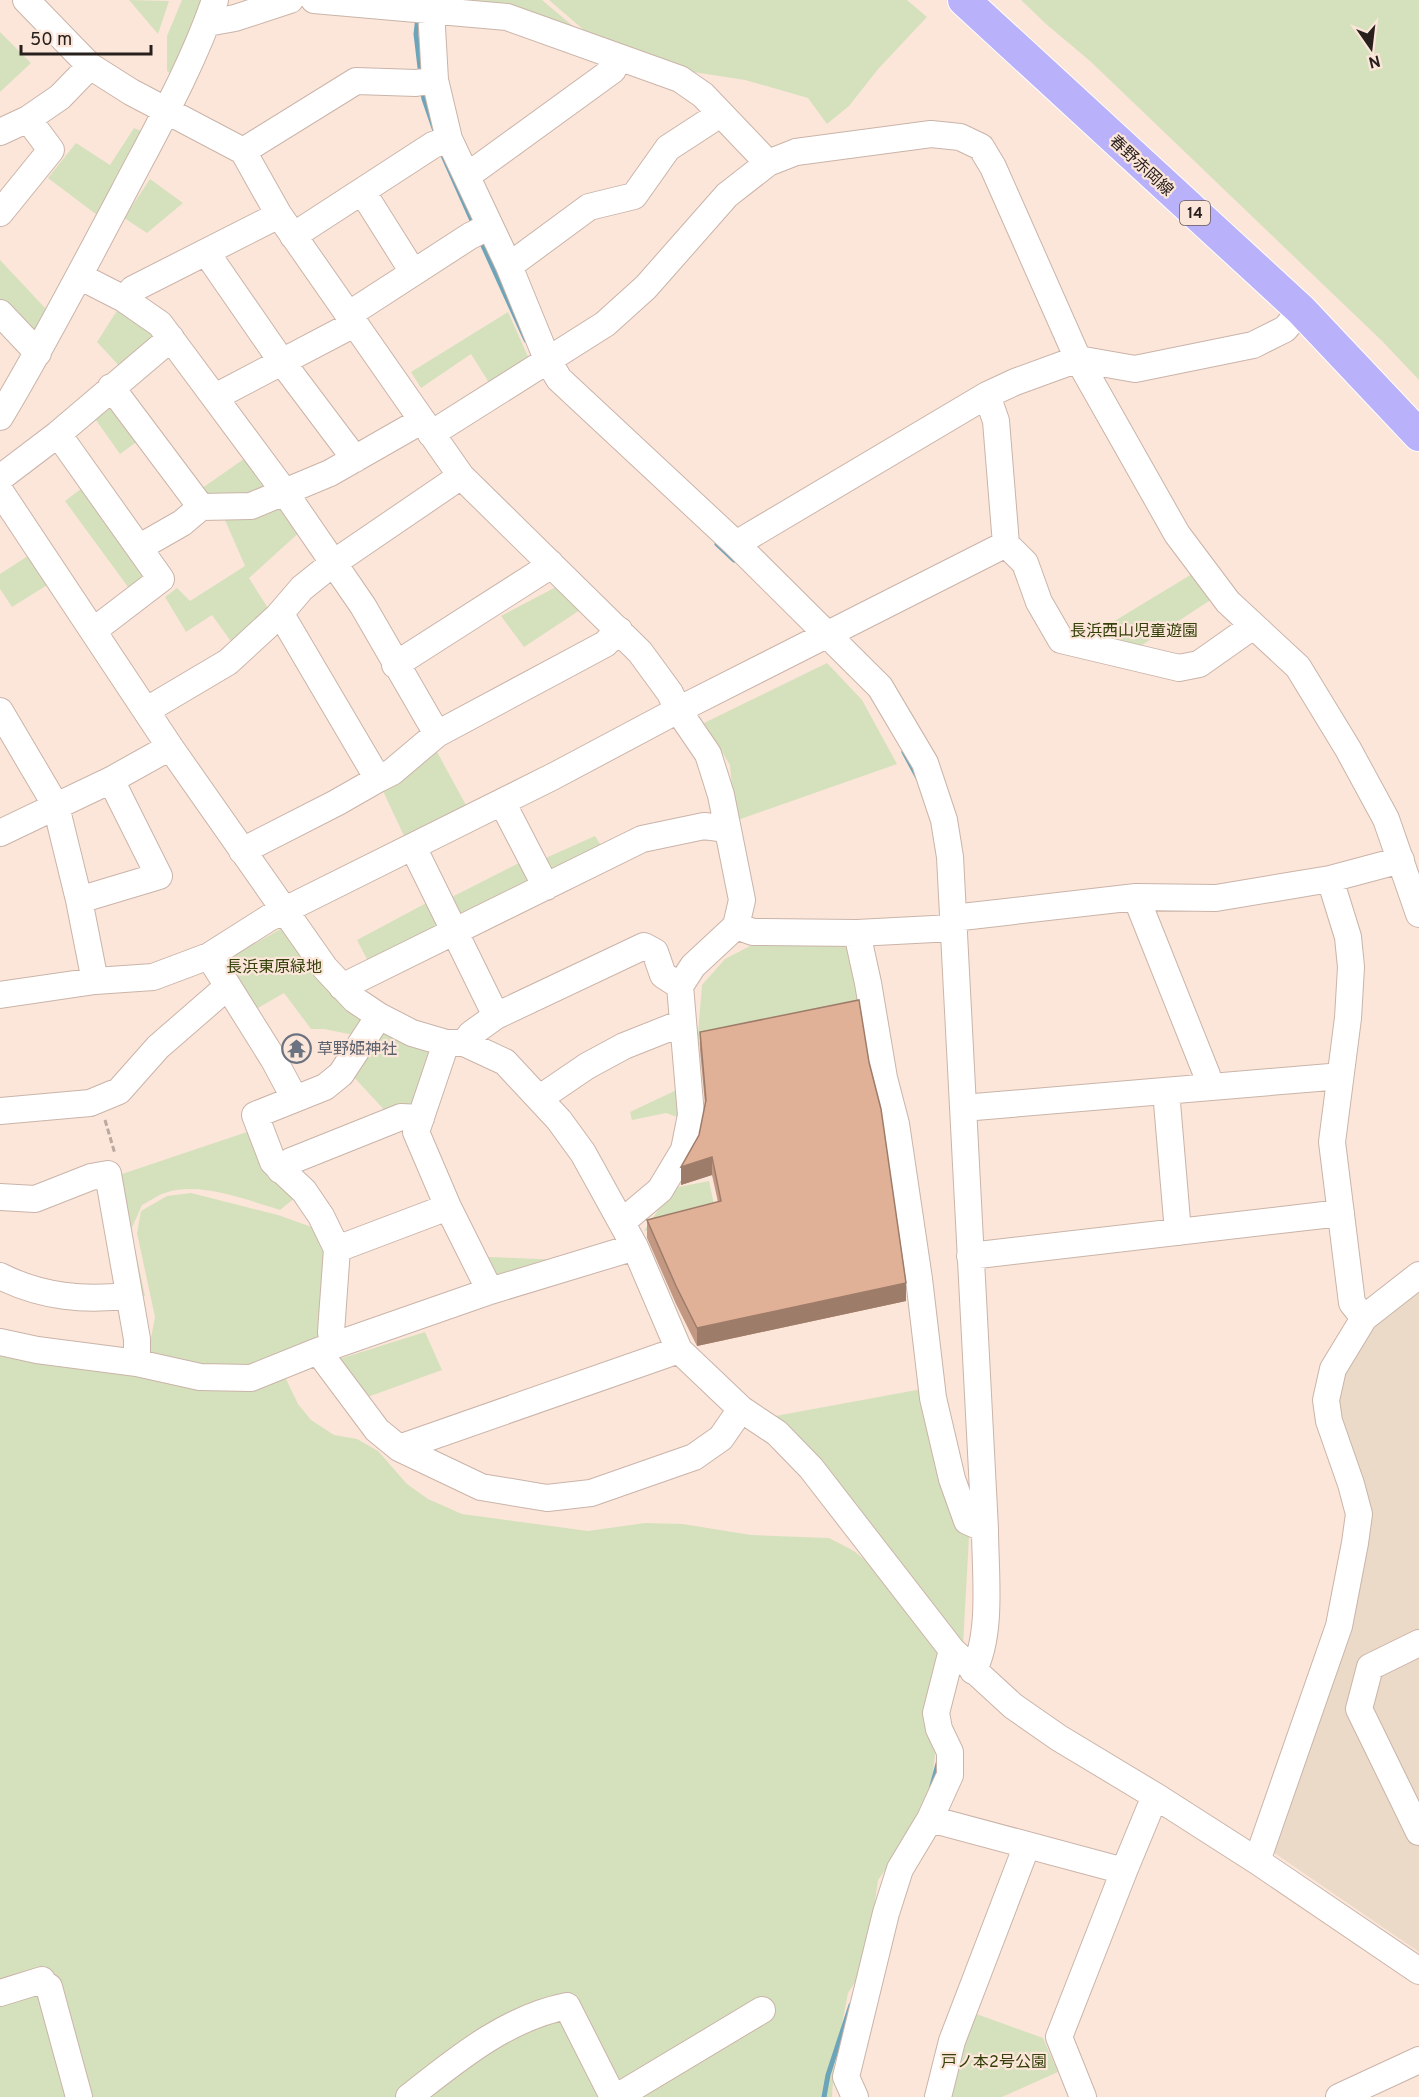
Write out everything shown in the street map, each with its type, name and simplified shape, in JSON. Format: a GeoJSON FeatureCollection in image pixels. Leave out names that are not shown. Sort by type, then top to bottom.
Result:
{"type":"FeatureCollection","features":[{"type":"Feature","properties":{"kind":"main road","name":"春野赤岡線"},"geometry":{"type":"LineString","coordinates":[[964,0],[1301,310],[1419,435]]}},
{"type":"Feature","properties":{"kind":"street"},"geometry":{"type":"LineString","coordinates":[[27,0],[90,66],[131,92],[243,151],[286,226],[461,476],[640,652],[670,693],[678,710],[708,754],[721,795],[742,900],[736,926],[693,966],[680,986],[691,1114],[684,1150],[660,1190],[622,1222]]}},
{"type":"Feature","properties":{"kind":"street"},"geometry":{"type":"LineString","coordinates":[[0,417],[38,353],[166,111],[211,12],[235,18],[290,0]]}},
{"type":"Feature","properties":{"kind":"street"},"geometry":{"type":"LineString","coordinates":[[314,0],[425,7],[507,17],[680,79],[703,95],[768,163]]}},
{"type":"Feature","properties":{"kind":"street"},"geometry":{"type":"LineString","coordinates":[[425,7],[425,81],[509,266],[547,359],[559,378],[735,544],[822,639],[880,687],[925,763],[944,820],[949,848],[985,1529],[985,1626],[980,1659],[964,1662]]}},
{"type":"Feature","properties":{"kind":"street"},"geometry":{"type":"LineString","coordinates":[[466,174],[478,168],[613,70],[618,57]]}},
{"type":"Feature","properties":{"kind":"street"},"geometry":{"type":"LineString","coordinates":[[0,132],[28,119],[60,97],[90,66]]}},
{"type":"Feature","properties":{"kind":"street"},"geometry":{"type":"LineString","coordinates":[[243,151],[356,81],[425,81]]}},
{"type":"Feature","properties":{"kind":"street"},"geometry":{"type":"LineString","coordinates":[[509,266],[589,207],[634,196],[668,148],[720,112]]}},
{"type":"Feature","properties":{"kind":"street"},"geometry":{"type":"LineString","coordinates":[[0,213],[51,150],[28,119]]}},
{"type":"Feature","properties":{"kind":"street"},"geometry":{"type":"LineString","coordinates":[[140,547],[182,523],[201,507],[251,506],[330,473],[355,459],[426,428],[605,324],[638,295],[726,195],[768,163],[796,152],[931,134],[960,137],[981,147],[993,167],[1078,359],[1177,534],[1228,602],[1298,667],[1348,748],[1386,819],[1419,914]]}},
{"type":"Feature","properties":{"kind":"street"},"geometry":{"type":"LineString","coordinates":[[124,299],[133,289],[207,252],[286,226],[362,191],[433,145],[450,139]]}},
{"type":"Feature","properties":{"kind":"street"},"geometry":{"type":"LineString","coordinates":[[362,191],[413,272]]}},
{"type":"Feature","properties":{"kind":"street"},"geometry":{"type":"LineString","coordinates":[[214,397],[282,362],[351,320],[413,272],[490,226]]}},
{"type":"Feature","properties":{"kind":"street"},"geometry":{"type":"LineString","coordinates":[[207,252],[282,362],[355,459]]}},
{"type":"Feature","properties":{"kind":"street"},"geometry":{"type":"LineString","coordinates":[[79,276],[124,299],[160,324],[171,338],[284,491],[363,606],[395,665],[437,734]]}},
{"type":"Feature","properties":{"kind":"street"},"geometry":{"type":"LineString","coordinates":[[735,544],[987,395],[1014,382],[1078,359],[1135,369],[1253,345],[1285,329],[1301,310]]}},
{"type":"Feature","properties":{"kind":"street"},"geometry":{"type":"LineString","coordinates":[[0,313],[38,353]]}},
{"type":"Feature","properties":{"kind":"street"},"geometry":{"type":"LineString","coordinates":[[0,478],[58,434],[171,338]]}},
{"type":"Feature","properties":{"kind":"street"},"geometry":{"type":"LineString","coordinates":[[111,387],[201,507]]}},
{"type":"Feature","properties":{"kind":"street"},"geometry":{"type":"LineString","coordinates":[[987,395],[996,421],[1006,544],[1025,564],[1039,602],[1061,640],[1179,668],[1199,664],[1253,626]]}},
{"type":"Feature","properties":{"kind":"street"},"geometry":{"type":"LineString","coordinates":[[58,434],[161,579],[93,631]]}},
{"type":"Feature","properties":{"kind":"street"},"geometry":{"type":"LineString","coordinates":[[147,710],[228,662],[278,616],[302,588],[332,564],[461,476]]}},
{"type":"Feature","properties":{"kind":"street"},"geometry":{"type":"LineString","coordinates":[[0,491],[170,747],[325,968],[355,1000],[379,1016],[412,1033],[455,1043],[505,1062],[540,1098],[583,1153],[622,1222],[679,1350],[741,1409],[777,1433],[805,1461],[964,1662],[1013,1706],[1059,1738],[1257,1861],[1419,1971]]}},
{"type":"Feature","properties":{"kind":"street"},"geometry":{"type":"LineString","coordinates":[[0,995],[95,981],[153,976],[209,956],[286,910],[1006,544]]}},
{"type":"Feature","properties":{"kind":"street"},"geometry":{"type":"LineString","coordinates":[[395,665],[542,571],[550,563]]}},
{"type":"Feature","properties":{"kind":"street"},"geometry":{"type":"LineString","coordinates":[[278,616],[285,621],[378,778]]}},
{"type":"Feature","properties":{"kind":"street"},"geometry":{"type":"LineString","coordinates":[[242,851],[392,772],[437,734],[605,644],[620,630]]}},
{"type":"Feature","properties":{"kind":"street"},"geometry":{"type":"LineString","coordinates":[[0,711],[56,806],[79,900],[95,981]]}},
{"type":"Feature","properties":{"kind":"street"},"geometry":{"type":"LineString","coordinates":[[0,833],[111,780],[170,747]]}},
{"type":"Feature","properties":{"kind":"street"},"geometry":{"type":"LineString","coordinates":[[79,900],[159,876],[111,780]]}},
{"type":"Feature","properties":{"kind":"street"},"geometry":{"type":"LineString","coordinates":[[502,802],[546,887]]}},
{"type":"Feature","properties":{"kind":"street"},"geometry":{"type":"LineString","coordinates":[[342,987],[642,839],[704,826],[727,829]]}},
{"type":"Feature","properties":{"kind":"street"},"geometry":{"type":"LineString","coordinates":[[413,847],[496,1016]]}},
{"type":"Feature","properties":{"kind":"street"},"geometry":{"type":"LineString","coordinates":[[736,926],[753,932],[857,933],[953,923],[1136,897],[1216,898],[1330,879],[1401,860]]}},
{"type":"Feature","properties":{"kind":"street"},"geometry":{"type":"LineString","coordinates":[[1330,879],[1348,937],[1351,967],[1348,1018],[1332,1142],[1352,1303],[1364,1318]]}},
{"type":"Feature","properties":{"kind":"street"},"geometry":{"type":"LineString","coordinates":[[1136,897],[1207,1076],[1207,1088]]}},
{"type":"Feature","properties":{"kind":"street"},"geometry":{"type":"LineString","coordinates":[[857,933],[884,1078],[896,1124],[919,1279],[933,1398],[952,1479],[967,1521],[985,1529]]}},
{"type":"Feature","properties":{"kind":"street"},"geometry":{"type":"LineString","coordinates":[[490,1291],[448,1207],[416,1132],[455,1043],[496,1016],[644,946],[655,952],[663,975],[680,986]]}},
{"type":"Feature","properties":{"kind":"street"},"geometry":{"type":"LineString","coordinates":[[209,956],[274,1060],[289,1088],[292,1100]]}},
{"type":"Feature","properties":{"kind":"street"},"geometry":{"type":"LineString","coordinates":[[0,1111],[90,1103],[119,1091],[158,1047],[227,987]]}},
{"type":"Feature","properties":{"kind":"street"},"geometry":{"type":"LineString","coordinates":[[379,1016],[341,1074],[325,1087],[255,1115],[273,1162],[304,1191],[321,1216],[337,1249],[330,1332],[326,1348],[377,1430],[399,1448],[481,1487],[547,1498],[591,1493],[694,1457],[721,1438],[741,1409]]}},
{"type":"Feature","properties":{"kind":"street"},"geometry":{"type":"LineString","coordinates":[[540,1098],[587,1066],[624,1046],[682,1023]]}},
{"type":"Feature","properties":{"kind":"street"},"geometry":{"type":"LineString","coordinates":[[963,1108],[1330,1077],[1340,1079]]}},
{"type":"Feature","properties":{"kind":"street"},"geometry":{"type":"LineString","coordinates":[[1166,1091],[1178,1232]]}},
{"type":"Feature","properties":{"kind":"street"},"geometry":{"type":"LineString","coordinates":[[280,1170],[291,1161],[401,1117],[421,1118]]}},
{"type":"Feature","properties":{"kind":"street"},"geometry":{"type":"LineString","coordinates":[[0,1197],[35,1199],[91,1177],[108,1174],[137,1339],[136,1363]]}},
{"type":"Feature","properties":{"kind":"street"},"geometry":{"type":"LineString","coordinates":[[337,1249],[448,1207]]}},
{"type":"Feature","properties":{"kind":"street"},"geometry":{"type":"LineString","coordinates":[[970,1256],[1341,1213]]}},
{"type":"Feature","properties":{"kind":"street"},"geometry":{"type":"LineString","coordinates":[[0,1342],[37,1350],[136,1363],[200,1377],[251,1378],[326,1348],[490,1291],[635,1247]]}},
{"type":"Feature","properties":{"kind":"street"},"geometry":{"type":"LineString","coordinates":[[1257,1861],[1339,1626],[1359,1514],[1329,1421],[1326,1400],[1333,1368],[1364,1318],[1419,1275]]}},
{"type":"Feature","properties":{"kind":"street"},"geometry":{"type":"LineString","coordinates":[[0,1276],[16,1284],[58,1296],[117,1297],[129,1295]]}},
{"type":"Feature","properties":{"kind":"street"},"geometry":{"type":"LineString","coordinates":[[399,1448],[679,1350]]}},
{"type":"Feature","properties":{"kind":"street"},"geometry":{"type":"LineString","coordinates":[[1419,1643],[1370,1667],[1359,1709],[1419,1832]]}},
{"type":"Feature","properties":{"kind":"street"},"geometry":{"type":"LineString","coordinates":[[855,2097],[846,2077],[886,1913],[900,1869],[930,1819],[950,1775],[950,1752],[939,1729],[936,1713],[964,1662]]}},
{"type":"Feature","properties":{"kind":"street"},"geometry":{"type":"LineString","coordinates":[[1083,2097],[1059,2037],[1124,1871],[1150,1808],[1157,1797]]}},
{"type":"Feature","properties":{"kind":"street"},"geometry":{"type":"LineString","coordinates":[[930,1819],[1124,1871]]}},
{"type":"Feature","properties":{"kind":"street"},"geometry":{"type":"LineString","coordinates":[[938,2097],[952,2041],[1027,1845]]}},
{"type":"Feature","properties":{"kind":"street"},"geometry":{"type":"LineString","coordinates":[[0,1993],[42,1980],[49,1987],[79,2097]]}},
{"type":"Feature","properties":{"kind":"street"},"geometry":{"type":"LineString","coordinates":[[409,2097],[472,2047],[543,2011],[567,2006],[615,2097],[762,2010]]}},
{"type":"Feature","properties":{"kind":"street"},"geometry":{"type":"LineString","coordinates":[[1339,2097],[1419,2060]]}},
{"type":"Feature","properties":{"kind":"path"},"geometry":{"type":"LineString","coordinates":[[99,1099],[117,1162],[108,1174]]}},
{"type":"Feature","properties":{"kind":"shaded area"},"geometry":{"type":"Polygon","coordinates":[[[1419,1286],[1419,1952],[1270,1850],[1370,1513],[1336,1404],[1343,1370],[1369,1323],[1419,1286]]]}},
{"type":"Feature","properties":{"kind":"green space"},"geometry":{"type":"Polygon","coordinates":[[[129,0],[169,1],[158,34],[129,0]]]}},
{"type":"Feature","properties":{"kind":"green space"},"geometry":{"type":"Polygon","coordinates":[[[182,0],[210,0],[172,75],[167,71],[167,36],[182,0]]]}},
{"type":"Feature","properties":{"kind":"green space"},"geometry":{"type":"Polygon","coordinates":[[[456,0],[542,0],[592,42],[456,0]]]}},
{"type":"Feature","properties":{"kind":"green space"},"geometry":{"type":"Polygon","coordinates":[[[549,0],[907,0],[927,17],[879,68],[849,106],[827,124],[808,98],[745,80],[680,70],[599,43],[549,0]]]}},
{"type":"Feature","properties":{"kind":"green space"},"geometry":{"type":"Polygon","coordinates":[[[1021,0],[1419,0],[1419,380],[1382,341],[1090,61],[1021,0]]]}},
{"type":"Feature","properties":{"kind":"green space"},"geometry":{"type":"Polygon","coordinates":[[[0,32],[31,63],[0,92],[0,32]]]}},
{"type":"Feature","properties":{"kind":"green space"},"geometry":{"type":"Polygon","coordinates":[[[134,128],[144,132],[97,215],[48,178],[76,143],[110,165],[134,128]]]}},
{"type":"Feature","properties":{"kind":"green space"},"geometry":{"type":"Polygon","coordinates":[[[150,179],[183,203],[147,233],[124,218],[150,179]]]}},
{"type":"Feature","properties":{"kind":"green space"},"geometry":{"type":"Polygon","coordinates":[[[0,260],[46,309],[31,335],[0,301],[0,260]]]}},
{"type":"Feature","properties":{"kind":"green space"},"geometry":{"type":"Polygon","coordinates":[[[120,306],[160,339],[122,369],[97,342],[120,306]]]}},
{"type":"Feature","properties":{"kind":"green space"},"geometry":{"type":"Polygon","coordinates":[[[508,312],[530,361],[493,389],[471,354],[421,388],[411,372],[508,312]]]}},
{"type":"Feature","properties":{"kind":"green space"},"geometry":{"type":"Polygon","coordinates":[[[114,400],[142,438],[120,454],[93,416],[114,400]]]}},
{"type":"Feature","properties":{"kind":"green space"},"geometry":{"type":"Polygon","coordinates":[[[251,454],[275,489],[205,501],[198,491],[251,454]]]}},
{"type":"Feature","properties":{"kind":"green space"},"geometry":{"type":"Polygon","coordinates":[[[86,485],[153,575],[131,591],[65,501],[86,485]]]}},
{"type":"Feature","properties":{"kind":"green space"},"geometry":{"type":"Polygon","coordinates":[[[284,506],[303,529],[249,578],[271,613],[235,647],[212,615],[186,632],[165,597],[177,588],[190,601],[245,566],[225,520],[263,516],[284,506]]]}},
{"type":"Feature","properties":{"kind":"green space"},"geometry":{"type":"Polygon","coordinates":[[[31,554],[49,584],[12,607],[0,589],[0,574],[31,554]]]}},
{"type":"Feature","properties":{"kind":"green space","name":"長浜西山児童遊園"},"geometry":{"type":"Polygon","coordinates":[[[1192,574],[1212,599],[1136,649],[1088,637],[1192,574]]]}},
{"type":"Feature","properties":{"kind":"green space"},"geometry":{"type":"Polygon","coordinates":[[[556,587],[580,610],[524,647],[501,616],[556,587]]]}},
{"type":"Feature","properties":{"kind":"green space"},"geometry":{"type":"Polygon","coordinates":[[[827,663],[862,700],[897,764],[735,821],[730,765],[704,723],[827,663]]]}},
{"type":"Feature","properties":{"kind":"green space"},"geometry":{"type":"Polygon","coordinates":[[[436,750],[467,807],[405,838],[383,791],[436,750]]]}},
{"type":"Feature","properties":{"kind":"green space"},"geometry":{"type":"Polygon","coordinates":[[[595,836],[605,852],[556,877],[539,861],[595,836]]]}},
{"type":"Feature","properties":{"kind":"green space"},"geometry":{"type":"Polygon","coordinates":[[[523,861],[535,885],[460,923],[448,899],[523,861]]]}},
{"type":"Feature","properties":{"kind":"green space"},"geometry":{"type":"Polygon","coordinates":[[[430,901],[444,929],[371,967],[357,940],[430,901]]]}},
{"type":"Feature","properties":{"kind":"green space","name":"長浜東原緑地"},"geometry":{"type":"Polygon","coordinates":[[[286,926],[369,1017],[359,1036],[324,1029],[311,1029],[284,993],[251,1012],[222,962],[286,926]]]}},
{"type":"Feature","properties":{"kind":"green space"},"geometry":{"type":"Polygon","coordinates":[[[854,944],[865,1011],[697,1046],[702,985],[725,959],[750,946],[854,944]]]}},
{"type":"Feature","properties":{"kind":"green space"},"geometry":{"type":"Polygon","coordinates":[[[378,1026],[438,1048],[419,1104],[389,1115],[351,1074],[378,1026]]]}},
{"type":"Feature","properties":{"kind":"green space"},"geometry":{"type":"Polygon","coordinates":[[[683,1087],[683,1119],[666,1113],[632,1120],[630,1112],[683,1087]]]}},
{"type":"Feature","properties":{"kind":"green space"},"geometry":{"type":"Polygon","coordinates":[[[250,1131],[296,1197],[280,1210],[239,1197],[210,1191],[181,1189],[165,1193],[142,1205],[131,1230],[145,1296],[129,1295],[116,1176],[250,1131]]]}},
{"type":"Feature","properties":{"kind":"green space"},"geometry":{"type":"Polygon","coordinates":[[[709,1181],[716,1214],[644,1231],[673,1188],[709,1181]]]}},
{"type":"Feature","properties":{"kind":"green space"},"geometry":{"type":"Polygon","coordinates":[[[191,1193],[278,1215],[320,1230],[329,1249],[323,1337],[285,1377],[298,1404],[311,1420],[334,1435],[357,1439],[378,1451],[407,1484],[428,1499],[462,1514],[588,1531],[645,1523],[683,1524],[751,1535],[829,1538],[854,1551],[913,1600],[943,1642],[933,1737],[935,1756],[931,1785],[899,1851],[878,1880],[868,1962],[848,1993],[834,2066],[832,2097],[0,2097],[0,1356],[38,1361],[124,1354],[151,1338],[155,1317],[137,1233],[141,1211],[167,1196],[191,1193]]]}},
{"type":"Feature","properties":{"kind":"green space"},"geometry":{"type":"Polygon","coordinates":[[[488,1257],[564,1260],[498,1281],[488,1257]]]}},
{"type":"Feature","properties":{"kind":"green space"},"geometry":{"type":"Polygon","coordinates":[[[425,1332],[442,1370],[365,1398],[336,1360],[425,1332]]]}},
{"type":"Feature","properties":{"kind":"green space"},"geometry":{"type":"Polygon","coordinates":[[[922,1389],[954,1501],[969,1537],[963,1645],[770,1417],[922,1389]]]}},
{"type":"Feature","properties":{"kind":"green space","name":"戸ノ本2号公園"},"geometry":{"type":"Polygon","coordinates":[[[971,2012],[1043,2038],[1058,2072],[1002,2097],[949,2097],[971,2012]]]}},
{"type":"Feature","properties":{"kind":"building"},"geometry":{"type":"Polygon","coordinates":[[[859,1000],[869,1062],[881,1109],[906,1283],[697,1328],[647,1220],[721,1201],[712,1157],[681,1167],[699,1135],[706,1100],[700,1032],[859,1000]]]}},
{"type":"Feature","properties":{"kind":"waterway"},"geometry":{"type":"LineString","coordinates":[[418,17],[416,34],[421,76]]}},
{"type":"Feature","properties":{"kind":"waterway"},"geometry":{"type":"LineString","coordinates":[[422,88],[435,131]]}},
{"type":"Feature","properties":{"kind":"waterway"},"geometry":{"type":"LineString","coordinates":[[441,151],[474,225]]}},
{"type":"Feature","properties":{"kind":"waterway"},"geometry":{"type":"LineString","coordinates":[[480,239],[526,340]]}},
{"type":"Feature","properties":{"kind":"waterway"},"geometry":{"type":"LineString","coordinates":[[717,544],[734,560]]}},
{"type":"Feature","properties":{"kind":"waterway"},"geometry":{"type":"LineString","coordinates":[[904,752],[918,778]]}},
{"type":"Feature","properties":{"kind":"waterway"},"geometry":{"type":"LineString","coordinates":[[932,1786],[939,1760]]}},
{"type":"Feature","properties":{"kind":"waterway"},"geometry":{"type":"LineString","coordinates":[[824,2097],[828,2075],[851,2005]]}},
{"type":"Feature","properties":{"kind":"place","name":"草野姫神社"},"geometry":{"type":"Point","coordinates":[296,1048]}}]}
